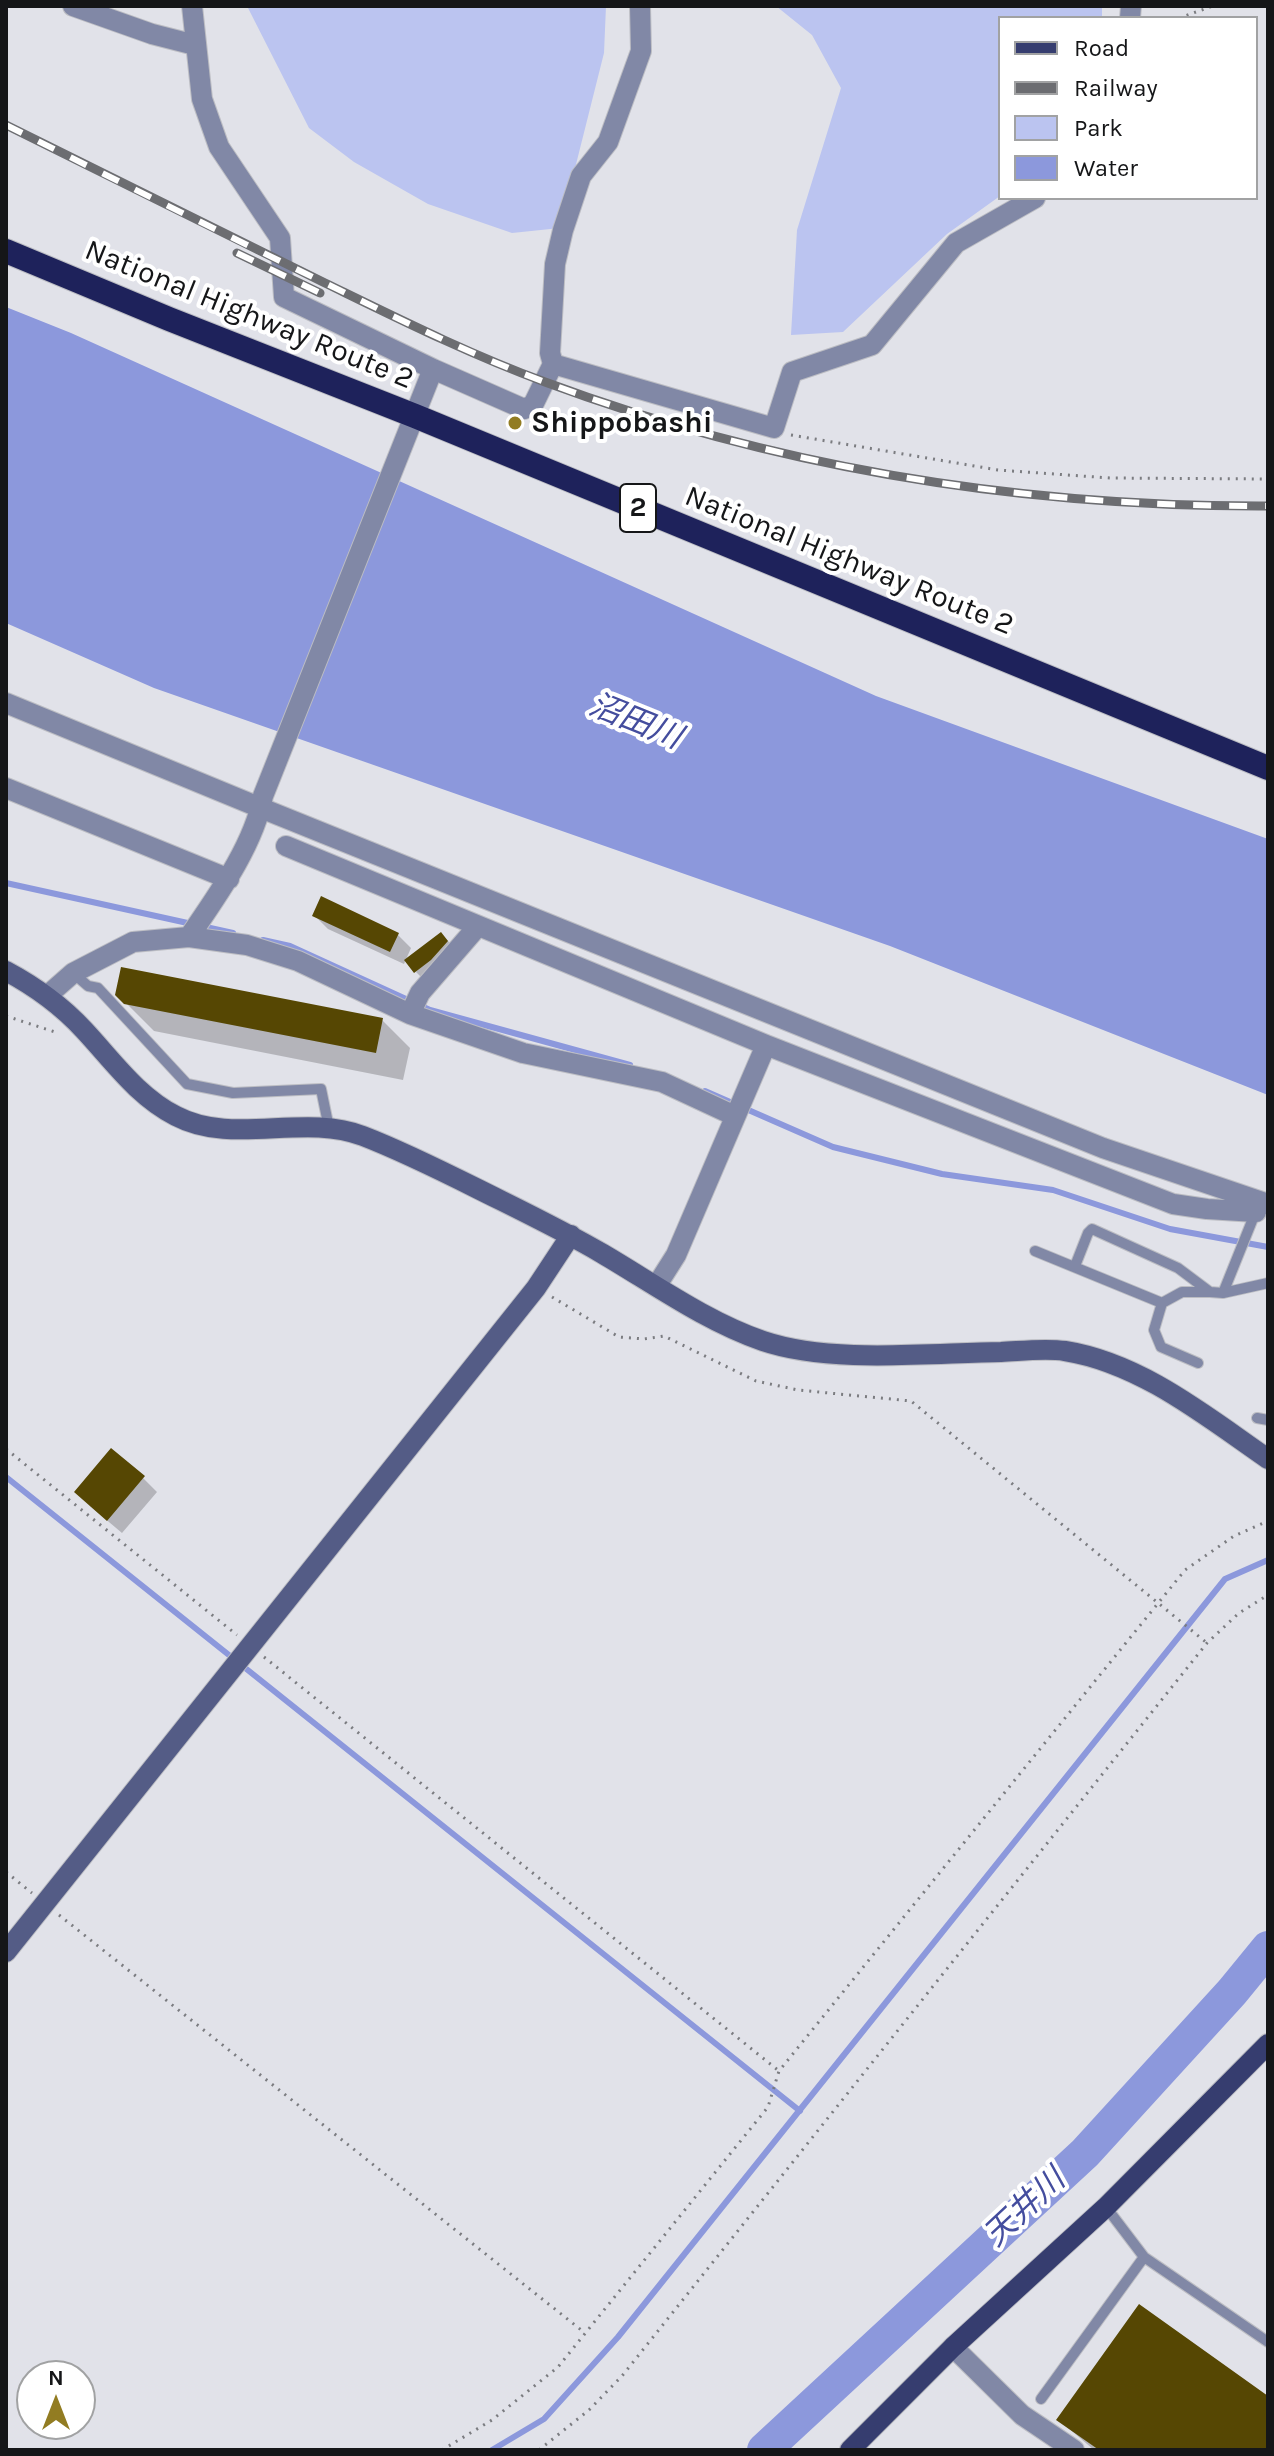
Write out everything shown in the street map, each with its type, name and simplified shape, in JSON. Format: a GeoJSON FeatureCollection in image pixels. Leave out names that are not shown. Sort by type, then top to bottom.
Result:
{"type":"FeatureCollection","features":[{"type":"Feature","properties":{"kind":"highway","name":"National Highway Route 2"},"geometry":{"type":"LineString","coordinates":[[6,251],[1268,768]]}},
{"type":"Feature","properties":{"kind":"main road"},"geometry":{"type":"LineString","coordinates":[[850,2450],[953,2347],[1106,2207],[1268,2044]]}},
{"type":"Feature","properties":{"kind":"street"},"geometry":{"type":"LineString","coordinates":[[73,6],[152,34],[195,45]]}},
{"type":"Feature","properties":{"kind":"street"},"geometry":{"type":"LineString","coordinates":[[192,6],[202,99],[219,147],[280,238],[284,297],[524,409],[533,405],[553,364],[550,353],[555,264],[563,230],[581,176],[608,142],[641,51],[640,6]]}},
{"type":"Feature","properties":{"kind":"street"},"geometry":{"type":"LineString","coordinates":[[553,364],[774,428],[792,372],[872,345],[956,243],[1031,200]]}},
{"type":"Feature","properties":{"kind":"street"},"geometry":{"type":"LineString","coordinates":[[189,937],[229,879],[406,443],[433,369]]}},
{"type":"Feature","properties":{"kind":"street"},"geometry":{"type":"LineString","coordinates":[[6,703],[262,802],[1103,1148],[1261,1206]]}},
{"type":"Feature","properties":{"kind":"street"},"geometry":{"type":"LineString","coordinates":[[6,788],[229,879]]}},
{"type":"Feature","properties":{"kind":"street"},"geometry":{"type":"LineString","coordinates":[[286,846],[766,1045],[1173,1204],[1207,1209],[1261,1206]]}},
{"type":"Feature","properties":{"kind":"street"},"geometry":{"type":"LineString","coordinates":[[410,1014],[420,993],[478,926]]}},
{"type":"Feature","properties":{"kind":"street"},"geometry":{"type":"LineString","coordinates":[[48,995],[73,973],[133,942],[189,937],[247,945],[298,961],[410,1014],[523,1053],[662,1082],[735,1116]]}},
{"type":"Feature","properties":{"kind":"street"},"geometry":{"type":"LineString","coordinates":[[6,971],[48,995],[147,1098],[178,1118],[206,1126],[236,1129],[295,1126],[357,1133],[392,1147],[571,1235],[720,1322],[763,1341],[800,1351],[871,1354],[1063,1351],[1098,1359],[1140,1376],[1202,1413],[1268,1459]]}},
{"type":"Feature","properties":{"kind":"street"},"geometry":{"type":"LineString","coordinates":[[657,1285],[676,1255],[766,1045]]}},
{"type":"Feature","properties":{"kind":"street"},"geometry":{"type":"LineString","coordinates":[[6,1952],[536,1288],[571,1235]]}},
{"type":"Feature","properties":{"kind":"street"},"geometry":{"type":"LineString","coordinates":[[953,2347],[1022,2415],[1074,2450]]}},
{"type":"Feature","properties":{"kind":"lane"},"geometry":{"type":"LineString","coordinates":[[73,973],[88,986],[98,988],[187,1084],[233,1093],[321,1089],[329,1128]]}},
{"type":"Feature","properties":{"kind":"lane"},"geometry":{"type":"LineString","coordinates":[[1223,1293],[1261,1206]]}},
{"type":"Feature","properties":{"kind":"lane"},"geometry":{"type":"LineString","coordinates":[[1075,1266],[1092,1229],[1178,1268],[1210,1292]]}},
{"type":"Feature","properties":{"kind":"lane"},"geometry":{"type":"LineString","coordinates":[[1035,1251],[1162,1303]]}},
{"type":"Feature","properties":{"kind":"lane"},"geometry":{"type":"LineString","coordinates":[[1198,1363],[1161,1347],[1154,1330],[1162,1303],[1182,1292],[1223,1293],[1268,1283]]}},
{"type":"Feature","properties":{"kind":"lane"},"geometry":{"type":"LineString","coordinates":[[1106,2207],[1144,2257],[1268,2342]]}},
{"type":"Feature","properties":{"kind":"lane"},"geometry":{"type":"LineString","coordinates":[[1041,2399],[1144,2257]]}},
{"type":"Feature","properties":{"kind":"path"},"geometry":{"type":"LineString","coordinates":[[1185,16],[1213,6]]}},
{"type":"Feature","properties":{"kind":"path"},"geometry":{"type":"LineString","coordinates":[[774,428],[787,434],[998,470],[1110,478],[1268,479]]}},
{"type":"Feature","properties":{"kind":"path"},"geometry":{"type":"LineString","coordinates":[[6,1016],[66,1036],[83,1028]]}},
{"type":"Feature","properties":{"kind":"path"},"geometry":{"type":"LineString","coordinates":[[536,1288],[619,1337],[644,1339],[664,1336],[756,1381],[798,1390],[911,1401],[1207,1643]]}},
{"type":"Feature","properties":{"kind":"path"},"geometry":{"type":"LineString","coordinates":[[6,1449],[779,2071]]}},
{"type":"Feature","properties":{"kind":"path"},"geometry":{"type":"LineString","coordinates":[[442,2450],[492,2420],[558,2367],[768,2107],[779,2071],[1185,1570],[1234,1536],[1268,1521]]}},
{"type":"Feature","properties":{"kind":"path"},"geometry":{"type":"LineString","coordinates":[[539,2450],[589,2410],[622,2376],[1207,1643],[1239,1613],[1268,1595]]}},
{"type":"Feature","properties":{"kind":"path"},"geometry":{"type":"LineString","coordinates":[[6,1872],[585,2333]]}},
{"type":"Feature","properties":{"kind":"green space"},"geometry":{"type":"Polygon","coordinates":[[[247,6],[606,6],[604,53],[560,228],[512,233],[428,204],[354,162],[309,128],[247,6]]]}},
{"type":"Feature","properties":{"kind":"green space"},"geometry":{"type":"Polygon","coordinates":[[[776,6],[1102,6],[1102,16],[998,16],[998,197],[947,234],[843,332],[791,335],[797,230],[841,88],[812,35],[776,6]]]}},
{"type":"Feature","properties":{"kind":"water","name":"沼田川"},"geometry":{"type":"Polygon","coordinates":[[[6,307],[71,333],[876,696],[1268,839],[1268,1095],[890,946],[154,688],[6,623],[6,307]]]}},
{"type":"Feature","properties":{"kind":"building"},"geometry":{"type":"Polygon","coordinates":[[[321,896],[399,933],[390,952],[312,916],[321,896]]]}},
{"type":"Feature","properties":{"kind":"building"},"geometry":{"type":"Polygon","coordinates":[[[441,932],[448,941],[414,973],[404,960],[441,932]]]}},
{"type":"Feature","properties":{"kind":"building"},"geometry":{"type":"Polygon","coordinates":[[[121,967],[383,1018],[376,1053],[124,1004],[115,995],[121,967]]]}},
{"type":"Feature","properties":{"kind":"building"},"geometry":{"type":"Polygon","coordinates":[[[111,1448],[145,1476],[107,1521],[74,1492],[111,1448]]]}},
{"type":"Feature","properties":{"kind":"building"},"geometry":{"type":"Polygon","coordinates":[[[1139,2304],[1268,2396],[1268,2450],[1099,2450],[1056,2420],[1139,2304]]]}},
{"type":"Feature","properties":{"kind":"waterway"},"geometry":{"type":"LineString","coordinates":[[6,883],[233,933]]}},
{"type":"Feature","properties":{"kind":"waterway"},"geometry":{"type":"LineString","coordinates":[[263,940],[290,946],[430,1010],[630,1065]]}},
{"type":"Feature","properties":{"kind":"waterway"},"geometry":{"type":"LineString","coordinates":[[705,1091],[833,1147],[942,1174],[1053,1190],[1170,1229],[1268,1247]]}},
{"type":"Feature","properties":{"kind":"waterway"},"geometry":{"type":"LineString","coordinates":[[6,1477],[800,2111]]}},
{"type":"Feature","properties":{"kind":"waterway"},"geometry":{"type":"LineString","coordinates":[[492,2450],[544,2419],[618,2337],[1225,1579],[1268,1560]]}},
{"type":"Feature","properties":{"kind":"waterway","name":"天井川"},"geometry":{"type":"LineString","coordinates":[[764,2450],[1085,2153],[1232,1992],[1268,1948]]}},
{"type":"Feature","properties":{"kind":"railway"},"geometry":{"type":"LineString","coordinates":[[6,125],[434,335],[545,382],[633,412],[721,438],[901,477],[1083,499],[1268,506]]}},
{"type":"Feature","properties":{"kind":"railway"},"geometry":{"type":"LineString","coordinates":[[237,253],[320,293]]}},
{"type":"Feature","properties":{"kind":"place","name":"Shippobashi"},"geometry":{"type":"Point","coordinates":[515,423]}}]}
